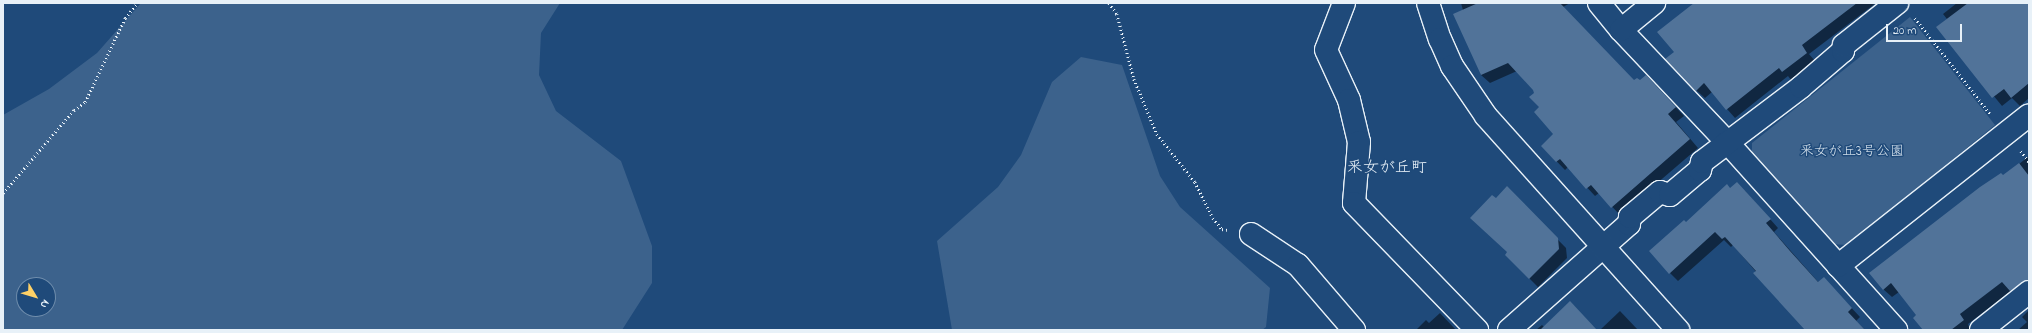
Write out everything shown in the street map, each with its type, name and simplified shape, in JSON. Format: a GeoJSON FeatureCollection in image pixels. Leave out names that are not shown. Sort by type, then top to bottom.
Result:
{"type":"FeatureCollection","features":[{"type":"Feature","properties":{"kind":"street"},"geometry":{"type":"LineString","coordinates":[[1344,3],[1326,50],[1349,100],[1359,142],[1354,203],[1476,330]]}},
{"type":"Feature","properties":{"kind":"street"},"geometry":{"type":"LineString","coordinates":[[1428,3],[1440,39],[1468,92],[1486,116],[1678,330]]}},
{"type":"Feature","properties":{"kind":"street"},"geometry":{"type":"LineString","coordinates":[[1599,3],[1621,30],[1727,142],[1896,330]]}},
{"type":"Feature","properties":{"kind":"street"},"geometry":{"type":"LineString","coordinates":[[1621,30],[1654,3]]}},
{"type":"Feature","properties":{"kind":"street"},"geometry":{"type":"LineString","coordinates":[[1509,330],[1628,224],[1630,216],[1660,192],[1670,195],[1700,170],[1702,162],[1801,87],[1843,51],[1844,45],[1905,9]]}},
{"type":"Feature","properties":{"kind":"street"},"geometry":{"type":"LineString","coordinates":[[1838,266],[2029,115]]}},
{"type":"Feature","properties":{"kind":"street"},"geometry":{"type":"LineString","coordinates":[[1251,234],[1298,265],[1354,330]]}},
{"type":"Feature","properties":{"kind":"street"},"geometry":{"type":"LineString","coordinates":[[1981,330],[2029,292]]}},
{"type":"Feature","properties":{"kind":"path"},"geometry":{"type":"LineString","coordinates":[[3,193],[74,110],[85,102],[125,18],[137,3]]}},
{"type":"Feature","properties":{"kind":"path"},"geometry":{"type":"LineString","coordinates":[[1109,3],[1116,14],[1140,97],[1157,134],[1195,182],[1213,218],[1222,230],[1251,234]]}},
{"type":"Feature","properties":{"kind":"path"},"geometry":{"type":"LineString","coordinates":[[1905,9],[2006,133]]}},
{"type":"Feature","properties":{"kind":"green space"},"geometry":{"type":"Polygon","coordinates":[[[141,3],[560,3],[541,33],[539,75],[556,111],[621,161],[652,246],[652,283],[622,330],[3,330],[3,115],[49,89],[97,53],[141,3]]]}},
{"type":"Feature","properties":{"kind":"green space","name":"釆女が丘3号公園"},"geometry":{"type":"Polygon","coordinates":[[[1910,17],[1995,125],[1848,245],[1830,244],[1752,156],[1752,143],[1910,17]]]}},
{"type":"Feature","properties":{"kind":"green space"},"geometry":{"type":"Polygon","coordinates":[[[1081,57],[1122,65],[1160,176],[1180,207],[1270,288],[1266,327],[1262,330],[952,330],[937,241],[998,187],[1021,155],[1052,82],[1081,57]]]}},
{"type":"Feature","properties":{"kind":"building"},"geometry":{"type":"Polygon","coordinates":[[[1478,3],[1560,3],[1634,80],[1637,78],[1640,80],[1646,75],[1676,107],[1668,114],[1690,139],[1611,208],[1591,185],[1586,189],[1560,159],[1556,162],[1541,146],[1553,134],[1534,112],[1539,107],[1529,97],[1534,93],[1533,90],[1508,63],[1481,75],[1453,14],[1478,3]]]}},
{"type":"Feature","properties":{"kind":"building"},"geometry":{"type":"Polygon","coordinates":[[[1694,3],[1857,3],[1802,45],[1807,53],[1782,72],[1779,68],[1726,110],[1704,83],[1696,91],[1665,59],[1674,52],[1657,32],[1694,3]]]}},
{"type":"Feature","properties":{"kind":"building"},"geometry":{"type":"Polygon","coordinates":[[[1968,3],[2029,3],[2029,83],[2011,98],[2004,89],[1992,98],[1936,27],[1968,3]]]}},
{"type":"Feature","properties":{"kind":"building"},"geometry":{"type":"Polygon","coordinates":[[[2019,163],[2029,176],[2029,280],[2010,291],[2002,282],[1960,314],[1964,320],[1951,330],[1923,330],[1913,318],[1916,315],[1891,283],[1883,290],[1869,273],[1980,187],[2001,173],[2003,175],[2019,163]]]}},
{"type":"Feature","properties":{"kind":"building"},"geometry":{"type":"Polygon","coordinates":[[[1737,182],[1771,219],[1766,223],[1790,251],[1818,282],[1824,277],[1852,308],[1848,312],[1865,330],[1805,330],[1753,273],[1756,271],[1725,237],[1722,239],[1715,232],[1669,274],[1649,251],[1684,220],[1686,222],[1727,184],[1730,188],[1737,182]]]}},
{"type":"Feature","properties":{"kind":"building"},"geometry":{"type":"Polygon","coordinates":[[[1507,186],[1558,238],[1559,249],[1529,279],[1505,255],[1507,252],[1470,218],[1492,195],[1496,198],[1507,186]]]}},
{"type":"Feature","properties":{"kind":"building"},"geometry":{"type":"Polygon","coordinates":[[[1570,301],[1597,330],[1540,330],[1570,301]]]}},
{"type":"Feature","properties":{"kind":"district","name":"釆女が丘町"},"geometry":{"type":"Point","coordinates":[1387,168]}}]}
